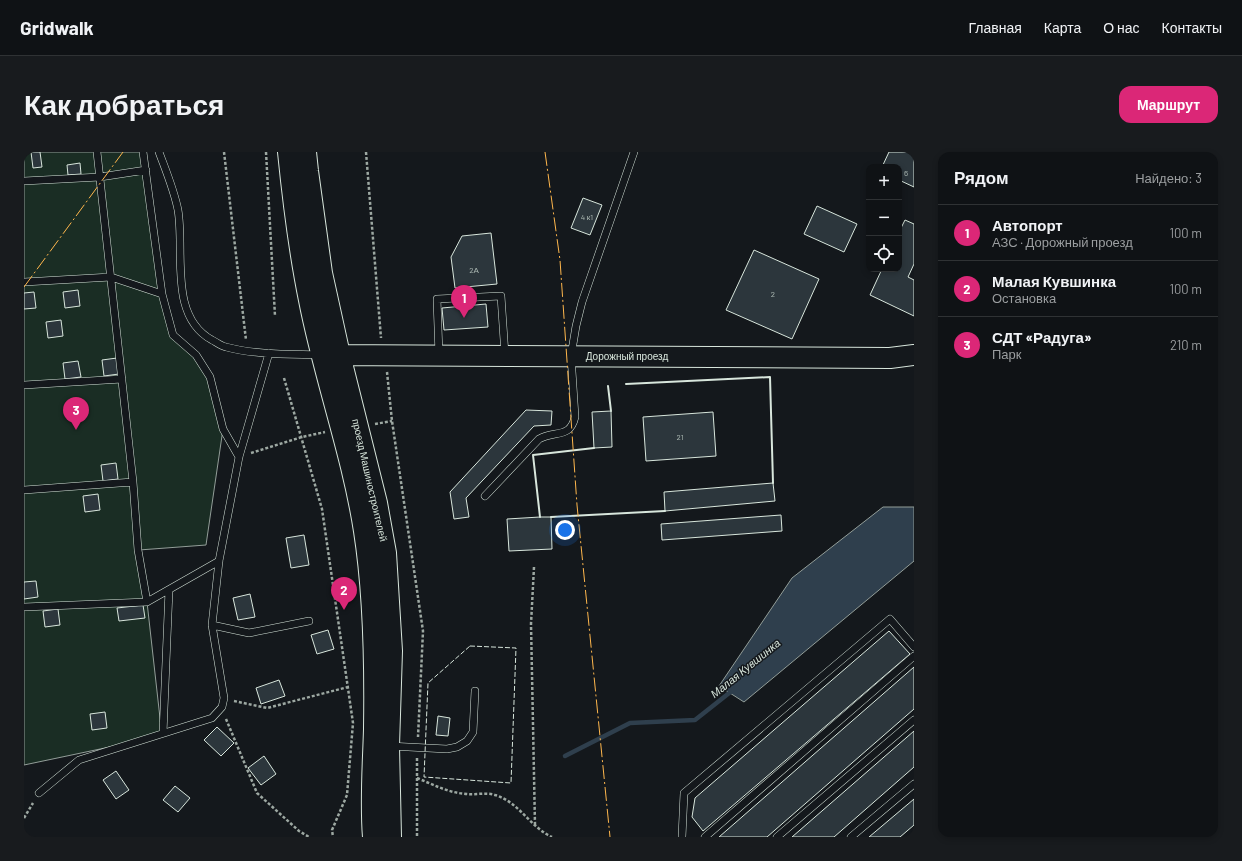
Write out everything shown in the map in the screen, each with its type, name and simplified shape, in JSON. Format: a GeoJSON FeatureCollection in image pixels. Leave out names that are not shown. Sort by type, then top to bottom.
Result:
{"type":"FeatureCollection","features":[{"type":"Feature","properties":{"kind":"main road","name":"проезд Машиностроителей"},"geometry":{"type":"LineString","coordinates":[[288,152],[299,243],[309,301],[331,355],[377,504],[386,553],[392,650],[381,746],[371,815],[373,837]]}},
{"type":"Feature","properties":{"kind":"main road","name":"проезд Машиностроителей"},"geometry":{"type":"LineString","coordinates":[[306,152],[331,355]]}},
{"type":"Feature","properties":{"kind":"main road","name":"Дорожный проезд"},"geometry":{"type":"LineString","coordinates":[[331,355],[890,358],[914,355]]}},
{"type":"Feature","properties":{"kind":"main road","name":"проезд Машиностроителей"},"geometry":{"type":"LineString","coordinates":[[381,746],[391,837]]}},
{"type":"Feature","properties":{"kind":"lane"},"geometry":{"type":"LineString","coordinates":[[97,152],[133,482],[138,550],[147,602]]}},
{"type":"Feature","properties":{"kind":"lane"},"geometry":{"type":"LineString","coordinates":[[143,152],[162,294],[174,335],[196,355],[210,377],[223,429],[239,457]]}},
{"type":"Feature","properties":{"kind":"lane"},"geometry":{"type":"LineString","coordinates":[[159,152],[171,184],[178,211],[182,291],[186,309],[193,322],[206,336],[224,347],[269,353],[331,355]]}},
{"type":"Feature","properties":{"kind":"lane"},"geometry":{"type":"LineString","coordinates":[[485,496],[538,438],[546,434],[569,430],[573,426],[575,417],[571,356],[576,326],[582,302],[634,152]]}},
{"type":"Feature","properties":{"kind":"lane"},"geometry":{"type":"LineString","coordinates":[[24,181],[100,177],[146,170]]}},
{"type":"Feature","properties":{"kind":"lane"},"geometry":{"type":"LineString","coordinates":[[24,282],[110,277],[162,294]]}},
{"type":"Feature","properties":{"kind":"lane"},"geometry":{"type":"LineString","coordinates":[[439,356],[437,299],[501,296],[505,355]]}},
{"type":"Feature","properties":{"kind":"lane"},"geometry":{"type":"LineString","coordinates":[[39,793],[79,760],[212,718],[222,707],[224,698],[212,625],[219,561],[239,457],[269,353]]}},
{"type":"Feature","properties":{"kind":"lane"},"geometry":{"type":"LineString","coordinates":[[24,385],[122,379]]}},
{"type":"Feature","properties":{"kind":"lane"},"geometry":{"type":"LineString","coordinates":[[24,490],[133,482]]}},
{"type":"Feature","properties":{"kind":"lane"},"geometry":{"type":"LineString","coordinates":[[24,607],[147,602],[219,561]]}},
{"type":"Feature","properties":{"kind":"lane"},"geometry":{"type":"LineString","coordinates":[[163,733],[170,590]]}},
{"type":"Feature","properties":{"kind":"lane"},"geometry":{"type":"LineString","coordinates":[[682,837],[684,793],[890,619],[914,647]]}},
{"type":"Feature","properties":{"kind":"lane"},"geometry":{"type":"LineString","coordinates":[[212,625],[249,633],[309,621]]}},
{"type":"Feature","properties":{"kind":"lane"},"geometry":{"type":"LineString","coordinates":[[705,837],[914,656]]}},
{"type":"Feature","properties":{"kind":"lane"},"geometry":{"type":"LineString","coordinates":[[381,746],[447,749],[457,747],[467,741],[473,732],[475,691]]}},
{"type":"Feature","properties":{"kind":"lane"},"geometry":{"type":"LineString","coordinates":[[777,837],[914,720]]}},
{"type":"Feature","properties":{"kind":"lane"},"geometry":{"type":"LineString","coordinates":[[851,837],[914,784]]}},
{"type":"Feature","properties":{"kind":"path"},"geometry":{"type":"LineString","coordinates":[[224,152],[248,351]]}},
{"type":"Feature","properties":{"kind":"path"},"geometry":{"type":"LineString","coordinates":[[266,152],[275,316]]}},
{"type":"Feature","properties":{"kind":"path"},"geometry":{"type":"LineString","coordinates":[[366,152],[381,343]]}},
{"type":"Feature","properties":{"kind":"path"},"geometry":{"type":"LineString","coordinates":[[388,376],[392,421],[423,631],[417,747],[417,837]]}},
{"type":"Feature","properties":{"kind":"path"},"geometry":{"type":"LineString","coordinates":[[284,378],[322,509],[353,723],[347,795],[332,830],[333,837]]}},
{"type":"Feature","properties":{"kind":"path"},"geometry":{"type":"LineString","coordinates":[[374,424],[392,421]]}},
{"type":"Feature","properties":{"kind":"path"},"geometry":{"type":"LineString","coordinates":[[239,457],[302,437],[326,432]]}},
{"type":"Feature","properties":{"kind":"path"},"geometry":{"type":"LineString","coordinates":[[534,567],[531,624],[535,825]]}},
{"type":"Feature","properties":{"kind":"path"},"geometry":{"type":"LineString","coordinates":[[224,698],[267,708],[348,687]]}},
{"type":"Feature","properties":{"kind":"path"},"geometry":{"type":"LineString","coordinates":[[222,707],[257,793],[299,831],[309,837]]}},
{"type":"Feature","properties":{"kind":"path"},"geometry":{"type":"LineString","coordinates":[[417,778],[445,790],[467,794],[494,794],[510,801],[535,825],[547,835],[552,837]]}},
{"type":"Feature","properties":{"kind":"path"},"geometry":{"type":"LineString","coordinates":[[24,818],[39,793]]}},
{"type":"Feature","properties":{"kind":"green space"},"geometry":{"type":"Polygon","coordinates":[[[24,152],[143,152],[162,294],[173,335],[196,355],[210,377],[223,429],[206,545],[139,550],[147,602],[162,736],[24,765],[24,152]]]}},
{"type":"Feature","properties":{"kind":"water"},"geometry":{"type":"Polygon","coordinates":[[[883,507],[914,507],[914,561],[744,702],[719,686],[792,578],[883,507]]]}},
{"type":"Feature","properties":{"kind":"building"},"geometry":{"type":"Polygon","coordinates":[[[31,152],[40,152],[42,167],[33,168],[31,152]]]}},
{"type":"Feature","properties":{"kind":"building"},"geometry":{"type":"Polygon","coordinates":[[[889,152],[914,152],[914,187],[902,181],[902,164],[883,164],[889,152]]]}},
{"type":"Feature","properties":{"kind":"building"},"geometry":{"type":"Polygon","coordinates":[[[80,163],[81,174],[68,175],[67,165],[80,163]]]}},
{"type":"Feature","properties":{"kind":"building"},"geometry":{"type":"Polygon","coordinates":[[[583,198],[602,205],[590,235],[571,228],[583,198]]]}},
{"type":"Feature","properties":{"kind":"building"},"geometry":{"type":"Polygon","coordinates":[[[817,206],[857,224],[844,252],[804,234],[817,206]]]}},
{"type":"Feature","properties":{"kind":"building"},"geometry":{"type":"Polygon","coordinates":[[[905,220],[914,224],[914,264],[908,277],[914,280],[914,316],[870,295],[881,272],[902,272],[902,226],[905,220]]]}},
{"type":"Feature","properties":{"kind":"building"},"geometry":{"type":"Polygon","coordinates":[[[491,233],[497,284],[455,288],[451,257],[462,236],[491,233]]]}},
{"type":"Feature","properties":{"kind":"building"},"geometry":{"type":"Polygon","coordinates":[[[754,250],[819,279],[792,339],[726,310],[754,250]]]}},
{"type":"Feature","properties":{"kind":"building"},"geometry":{"type":"Polygon","coordinates":[[[78,290],[80,306],[65,308],[63,292],[78,290]]]}},
{"type":"Feature","properties":{"kind":"building"},"geometry":{"type":"Polygon","coordinates":[[[34,292],[36,308],[24,309],[24,293],[34,292]]]}},
{"type":"Feature","properties":{"kind":"building"},"geometry":{"type":"Polygon","coordinates":[[[486,304],[488,327],[444,330],[442,308],[486,304]]]}},
{"type":"Feature","properties":{"kind":"building"},"geometry":{"type":"Polygon","coordinates":[[[61,320],[63,336],[48,338],[46,322],[61,320]]]}},
{"type":"Feature","properties":{"kind":"building"},"geometry":{"type":"Polygon","coordinates":[[[117,358],[119,374],[104,376],[102,360],[117,358]]]}},
{"type":"Feature","properties":{"kind":"building"},"geometry":{"type":"Polygon","coordinates":[[[78,361],[81,377],[65,379],[63,363],[78,361]]]}},
{"type":"Feature","properties":{"kind":"building"},"geometry":{"type":"Polygon","coordinates":[[[526,410],[552,411],[551,425],[534,426],[466,498],[469,517],[454,519],[450,492],[526,410]]]}},
{"type":"Feature","properties":{"kind":"building"},"geometry":{"type":"Polygon","coordinates":[[[611,411],[612,447],[594,448],[592,412],[611,411]]]}},
{"type":"Feature","properties":{"kind":"building"},"geometry":{"type":"Polygon","coordinates":[[[713,412],[716,456],[646,461],[643,417],[713,412]]]}},
{"type":"Feature","properties":{"kind":"building"},"geometry":{"type":"Polygon","coordinates":[[[116,463],[118,479],[103,481],[101,465],[116,463]]]}},
{"type":"Feature","properties":{"kind":"building"},"geometry":{"type":"Polygon","coordinates":[[[773,483],[775,501],[665,511],[664,492],[773,483]]]}},
{"type":"Feature","properties":{"kind":"building"},"geometry":{"type":"Polygon","coordinates":[[[98,494],[100,510],[85,512],[83,496],[98,494]]]}},
{"type":"Feature","properties":{"kind":"building"},"geometry":{"type":"Polygon","coordinates":[[[781,515],[782,531],[662,540],[661,524],[781,515]]]}},
{"type":"Feature","properties":{"kind":"building"},"geometry":{"type":"Polygon","coordinates":[[[551,517],[552,549],[509,551],[507,519],[551,517]]]}},
{"type":"Feature","properties":{"kind":"building"},"geometry":{"type":"Polygon","coordinates":[[[304,535],[309,565],[291,568],[286,538],[304,535]]]}},
{"type":"Feature","properties":{"kind":"building"},"geometry":{"type":"Polygon","coordinates":[[[36,581],[38,597],[24,599],[24,582],[36,581]]]}},
{"type":"Feature","properties":{"kind":"building"},"geometry":{"type":"Polygon","coordinates":[[[250,594],[255,617],[238,620],[233,598],[250,594]]]}},
{"type":"Feature","properties":{"kind":"building"},"geometry":{"type":"Polygon","coordinates":[[[143,605],[145,618],[119,621],[117,608],[143,605]]]}},
{"type":"Feature","properties":{"kind":"building"},"geometry":{"type":"Polygon","coordinates":[[[58,609],[60,625],[45,627],[43,611],[58,609]]]}},
{"type":"Feature","properties":{"kind":"building"},"geometry":{"type":"Polygon","coordinates":[[[328,630],[334,649],[317,654],[311,635],[328,630]]]}},
{"type":"Feature","properties":{"kind":"building"},"geometry":{"type":"Polygon","coordinates":[[[889,631],[910,654],[703,831],[692,817],[695,798],[889,631]]]}},
{"type":"Feature","properties":{"kind":"building"},"geometry":{"type":"Polygon","coordinates":[[[914,667],[914,709],[767,837],[719,837],[914,667]]]}},
{"type":"Feature","properties":{"kind":"building"},"geometry":{"type":"Polygon","coordinates":[[[279,680],[285,696],[261,704],[256,688],[279,680]]]}},
{"type":"Feature","properties":{"kind":"building"},"geometry":{"type":"Polygon","coordinates":[[[105,712],[107,728],[92,730],[90,714],[105,712]]]}},
{"type":"Feature","properties":{"kind":"building"},"geometry":{"type":"Polygon","coordinates":[[[438,716],[450,718],[448,736],[436,735],[438,716]]]}},
{"type":"Feature","properties":{"kind":"building"},"geometry":{"type":"Polygon","coordinates":[[[217,727],[234,743],[221,756],[204,740],[217,727]]]}},
{"type":"Feature","properties":{"kind":"building"},"geometry":{"type":"Polygon","coordinates":[[[914,731],[914,767],[834,837],[792,837],[914,731]]]}},
{"type":"Feature","properties":{"kind":"building"},"geometry":{"type":"Polygon","coordinates":[[[264,756],[276,774],[261,785],[248,768],[264,756]]]}},
{"type":"Feature","properties":{"kind":"building"},"geometry":{"type":"Polygon","coordinates":[[[116,771],[129,790],[116,799],[103,780],[116,771]]]}},
{"type":"Feature","properties":{"kind":"building"},"geometry":{"type":"Polygon","coordinates":[[[175,786],[190,798],[178,812],[163,800],[175,786]]]}},
{"type":"Feature","properties":{"kind":"building"},"geometry":{"type":"Polygon","coordinates":[[[914,799],[914,825],[900,837],[869,837],[914,799]]]}},
{"type":"Feature","properties":{"kind":"waterway","name":"Малая Кувшинка"},"geometry":{"type":"LineString","coordinates":[[565,756],[630,723],[695,720],[733,690]]}},
{"type":"Feature","properties":{"kind":"fence"},"geometry":{"type":"LineString","coordinates":[[470,646],[516,648],[511,783],[424,777],[428,683],[470,646]]}},
{"type":"Feature","properties":{"kind":"wall"},"geometry":{"type":"LineString","coordinates":[[626,384],[770,377],[773,483]]}},
{"type":"Feature","properties":{"kind":"wall"},"geometry":{"type":"LineString","coordinates":[[608,386],[611,411]]}},
{"type":"Feature","properties":{"kind":"wall"},"geometry":{"type":"LineString","coordinates":[[540,517],[533,455],[594,448]]}},
{"type":"Feature","properties":{"kind":"wall"},"geometry":{"type":"LineString","coordinates":[[551,517],[665,511]]}},
{"type":"Feature","properties":{"kind":"power"},"geometry":{"type":"LineString","coordinates":[[24,287],[123,152]]}},
{"type":"Feature","properties":{"kind":"power"},"geometry":{"type":"LineString","coordinates":[[545,152],[560,260],[577,505],[610,837]]}},
{"type":"Feature","properties":{"kind":"place","name":"Автопорт"},"geometry":{"type":"Point","coordinates":[464,318]}},
{"type":"Feature","properties":{"kind":"place","name":"СДТ «Радуга»"},"geometry":{"type":"Point","coordinates":[76,430]}},
{"type":"Feature","properties":{"kind":"place","name":"Малая Кувшинка"},"geometry":{"type":"Point","coordinates":[344,610]}}]}
